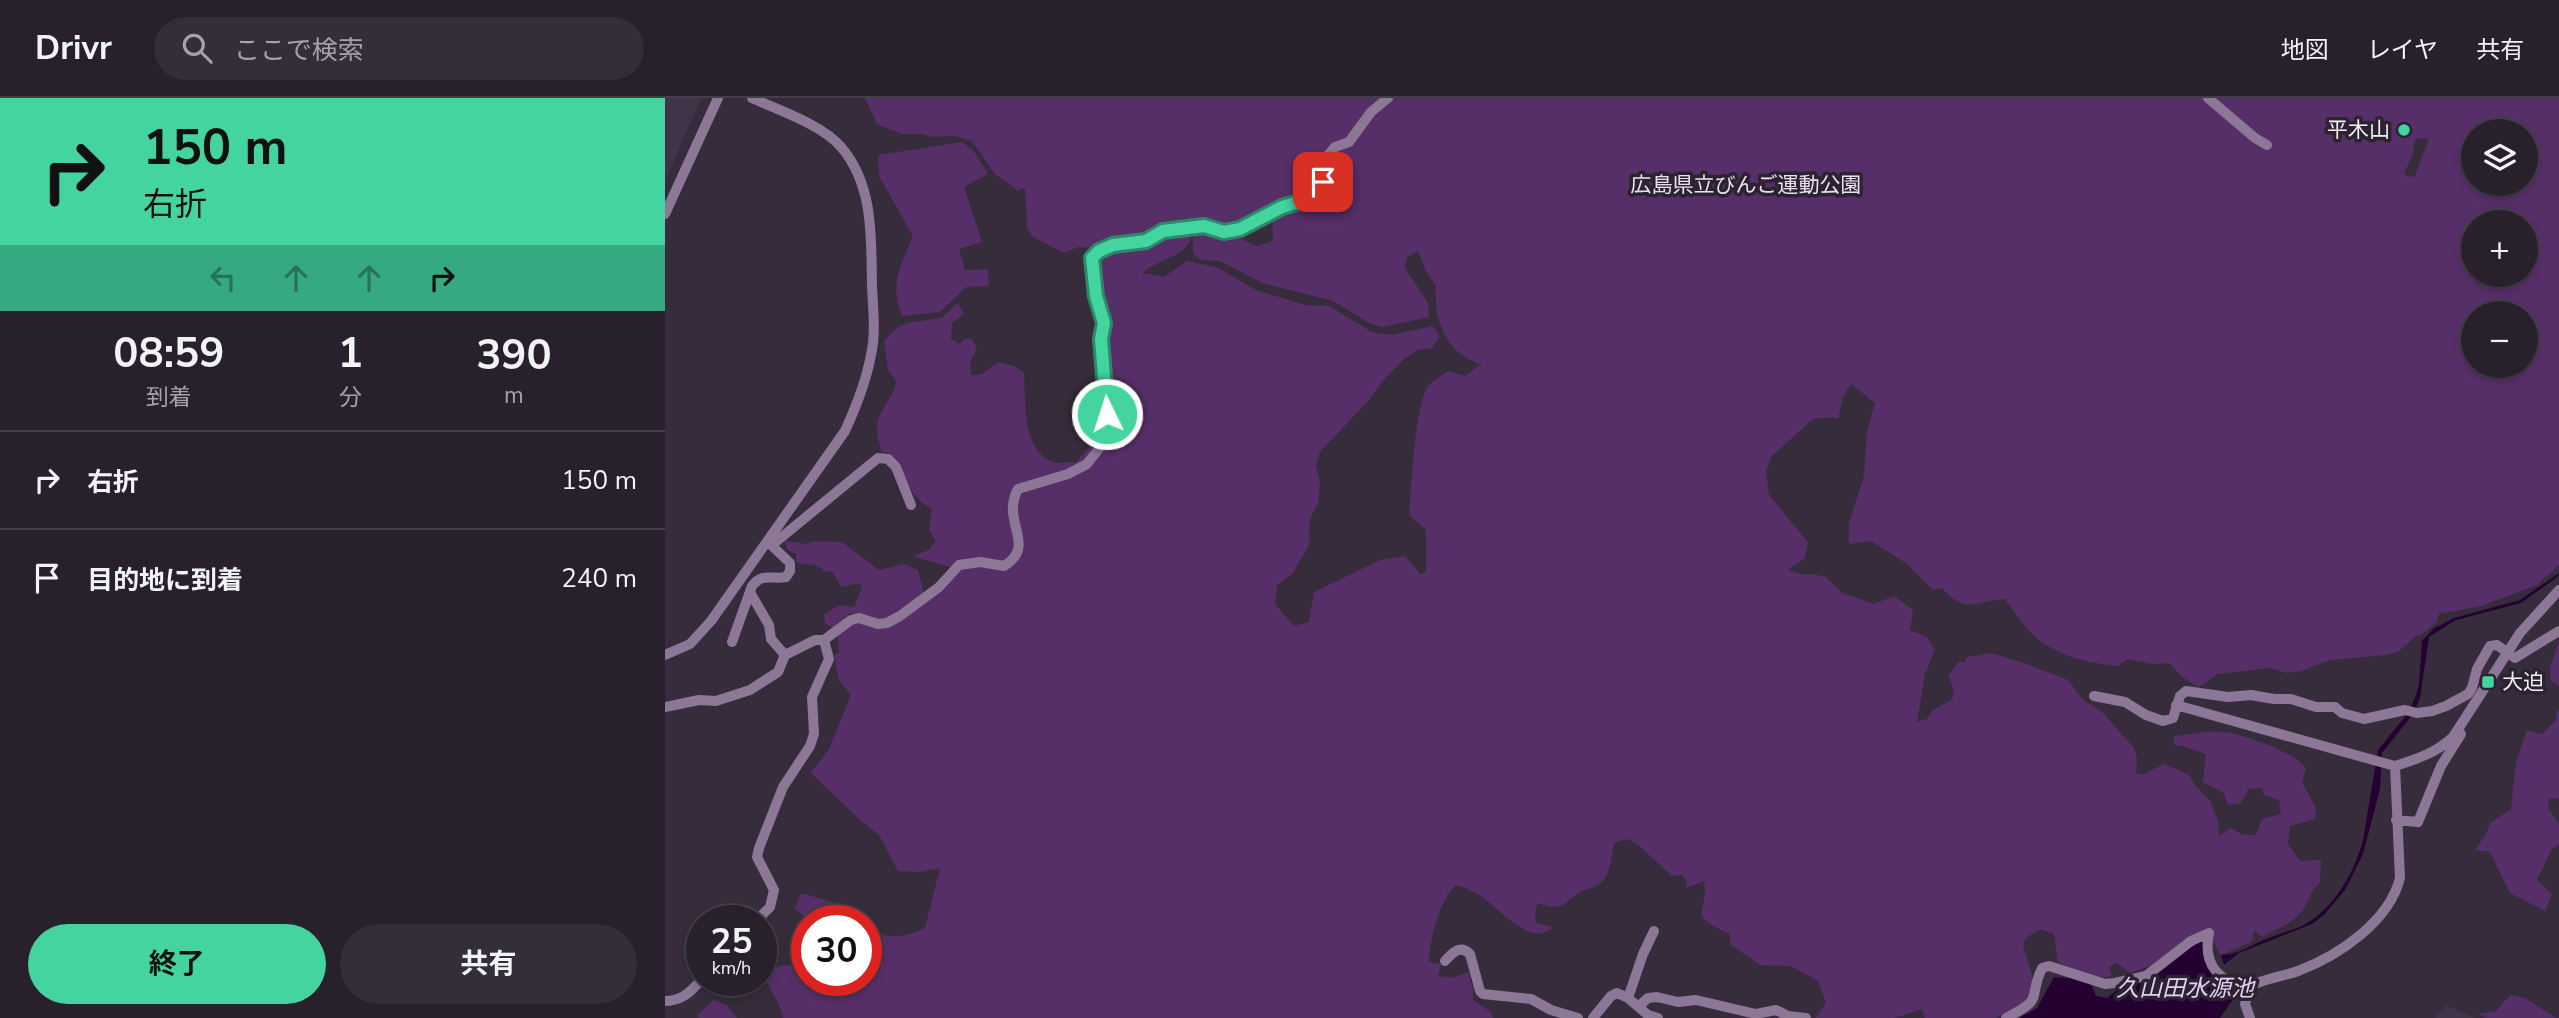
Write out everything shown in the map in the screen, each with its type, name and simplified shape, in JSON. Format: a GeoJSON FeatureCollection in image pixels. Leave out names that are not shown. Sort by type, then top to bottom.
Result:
{"type":"FeatureCollection","features":[{"type":"Feature","properties":{"kind":"street"},"geometry":{"type":"LineString","coordinates":[[665,214],[718,98]]}},
{"type":"Feature","properties":{"kind":"street"},"geometry":{"type":"LineString","coordinates":[[665,655],[690,644],[770,544],[845,431],[858,404],[871,355],[874,331],[870,219],[853,163],[840,145],[823,132],[752,98]]}},
{"type":"Feature","properties":{"kind":"street"},"geometry":{"type":"LineString","coordinates":[[665,707],[716,701],[750,690],[778,672],[785,655],[815,640],[824,640],[851,620],[859,618],[878,624],[887,623],[900,616],[939,587],[959,565],[980,562],[1004,566],[1012,562],[1020,545],[1011,509],[1018,489],[1068,474],[1087,464],[1098,450],[1107,414],[1101,339],[1104,323],[1092,274],[1092,258],[1099,251],[1113,245],[1146,241],[1163,231],[1204,226],[1224,232],[1240,229],[1282,207],[1316,197],[1320,193],[1329,154],[1335,147],[1349,142],[1371,112],[1388,98]]}},
{"type":"Feature","properties":{"kind":"street"},"geometry":{"type":"LineString","coordinates":[[2208,98],[2267,145]]}},
{"type":"Feature","properties":{"kind":"street"},"geometry":{"type":"LineString","coordinates":[[770,544],[878,458],[888,459],[896,467],[912,505]]}},
{"type":"Feature","properties":{"kind":"street"},"geometry":{"type":"LineString","coordinates":[[732,642],[752,586],[765,576],[786,577],[790,571],[790,563],[770,544]]}},
{"type":"Feature","properties":{"kind":"street"},"geometry":{"type":"LineString","coordinates":[[2396,820],[2418,822],[2441,766],[2533,617],[2559,590]]}},
{"type":"Feature","properties":{"kind":"street"},"geometry":{"type":"LineString","coordinates":[[751,594],[769,625],[771,639],[785,655]]}},
{"type":"Feature","properties":{"kind":"street"},"geometry":{"type":"LineString","coordinates":[[2176,705],[2395,766],[2422,758],[2444,746],[2511,654],[2559,631]]}},
{"type":"Feature","properties":{"kind":"street"},"geometry":{"type":"LineString","coordinates":[[770,905],[774,890],[757,857],[783,787],[810,746],[814,734],[812,697],[829,659],[824,640]]}},
{"type":"Feature","properties":{"kind":"street"},"geometry":{"type":"LineString","coordinates":[[2094,696],[2125,702],[2163,722],[2173,718],[2180,696],[2186,691],[2228,697],[2251,695],[2291,699],[2316,706],[2335,707],[2342,713],[2364,719],[2405,710],[2417,713],[2432,711],[2468,694],[2477,669],[2490,646],[2497,645],[2511,654]]}},
{"type":"Feature","properties":{"kind":"street"},"geometry":{"type":"LineString","coordinates":[[2245,990],[2259,981],[2296,971],[2316,962],[2368,930],[2396,891],[2400,878],[2395,766]]}},
{"type":"Feature","properties":{"kind":"street"},"geometry":{"type":"LineString","coordinates":[[1628,998],[1654,931]]}},
{"type":"Feature","properties":{"kind":"street"},"geometry":{"type":"LineString","coordinates":[[2006,1018],[2030,1006],[2035,1000],[2042,968],[2049,966],[2105,984],[2115,983],[2146,975],[2191,941],[2209,933],[2208,956],[2214,970],[2225,981],[2245,990]]}},
{"type":"Feature","properties":{"kind":"street"},"geometry":{"type":"LineString","coordinates":[[1445,961],[1453,952],[1466,950],[1470,954],[1483,994],[1531,999],[1551,1010],[1578,1018]]}},
{"type":"Feature","properties":{"kind":"street"},"geometry":{"type":"LineString","coordinates":[[2245,990],[2245,1004],[2251,1018]]}},
{"type":"Feature","properties":{"kind":"street"},"geometry":{"type":"LineString","coordinates":[[1593,1018],[1611,996],[1617,993],[1639,1006],[1647,1015],[1658,1018]]}},
{"type":"Feature","properties":{"kind":"street"},"geometry":{"type":"LineString","coordinates":[[665,1001],[686,996]]}},
{"type":"Feature","properties":{"kind":"street"},"geometry":{"type":"LineString","coordinates":[[1639,1006],[1648,998],[1657,997],[1678,1002],[1696,1000],[1756,1014],[1776,1010],[1787,1017],[1806,1018]]}},
{"type":"Feature","properties":{"kind":"shaded area"},"geometry":{"type":"Polygon","coordinates":[[[665,98],[701,98],[665,182],[665,98]]]}},
{"type":"Feature","properties":{"kind":"shaded area"},"geometry":{"type":"Polygon","coordinates":[[[2446,1005],[2476,1018],[2435,1018],[2446,1005]]]}},
{"type":"Feature","properties":{"kind":"green space","name":"広島県立びんご運動公園"},"geometry":{"type":"Polygon","coordinates":[[[865,98],[2559,98],[2559,565],[2537,585],[2481,606],[2439,614],[2436,623],[2422,634],[2398,652],[2386,655],[2330,660],[2302,671],[2287,673],[2270,668],[2218,674],[2198,687],[2181,676],[2169,663],[2153,664],[2128,659],[2117,666],[2083,660],[2061,653],[2041,642],[2005,599],[1964,604],[1942,588],[1933,590],[1907,564],[1871,541],[1849,544],[1849,523],[1864,476],[1867,431],[1875,403],[1851,384],[1843,397],[1838,419],[1813,419],[1771,457],[1766,472],[1769,495],[1808,542],[1805,558],[1788,570],[1803,575],[1826,577],[1842,593],[1874,604],[1894,596],[1913,610],[1910,630],[1927,637],[1935,650],[1925,674],[1917,722],[1927,719],[1933,710],[1951,700],[1954,693],[1949,676],[1958,662],[1965,662],[1967,657],[1991,653],[2024,663],[2068,680],[2083,700],[2102,712],[2134,748],[2137,759],[2136,773],[2142,775],[2164,764],[2189,775],[2210,801],[2218,821],[2219,836],[2231,828],[2243,835],[2256,835],[2262,819],[2281,814],[2279,800],[2264,795],[2262,788],[2249,789],[2241,803],[2228,805],[2224,793],[2203,782],[2206,754],[2174,745],[2174,736],[2225,732],[2269,745],[2300,762],[2306,768],[2302,782],[2316,808],[2315,819],[2290,826],[2288,844],[2300,861],[2321,860],[2320,882],[2305,907],[2294,919],[2262,937],[2254,930],[2252,942],[2221,955],[2212,940],[2210,927],[2155,964],[2130,973],[2117,963],[2109,967],[2112,976],[2105,977],[2084,974],[2058,962],[2054,934],[2040,929],[2026,938],[2023,945],[2034,982],[2033,999],[1995,1018],[1925,1018],[1922,1009],[1895,1018],[1815,1018],[1826,1003],[1818,981],[1791,966],[1760,965],[1730,944],[1730,934],[1703,917],[1704,881],[1686,888],[1687,881],[1682,875],[1672,876],[1636,843],[1626,839],[1614,843],[1608,872],[1599,885],[1583,891],[1559,906],[1538,903],[1536,923],[1553,927],[1544,932],[1525,930],[1469,890],[1456,885],[1450,891],[1437,921],[1429,962],[1441,964],[1438,976],[1452,978],[1468,972],[1473,1000],[1491,1012],[1493,1018],[783,1018],[774,996],[777,996],[778,966],[791,965],[791,996],[882,996],[882,934],[909,934],[925,928],[940,868],[920,872],[898,871],[879,835],[811,773],[829,749],[851,695],[839,680],[834,655],[839,653],[838,634],[855,622],[879,626],[901,618],[930,598],[960,566],[980,564],[1005,568],[1015,560],[1019,551],[1020,542],[1014,512],[1019,490],[1074,474],[1099,451],[1108,422],[1108,390],[1103,343],[1105,320],[1097,291],[1093,259],[1113,247],[1146,242],[1164,232],[1185,229],[1191,240],[1186,247],[1143,273],[1164,277],[1187,261],[1216,267],[1256,290],[1305,305],[1329,306],[1372,332],[1392,335],[1433,326],[1440,336],[1432,348],[1418,350],[1404,359],[1320,452],[1316,465],[1320,482],[1318,503],[1310,519],[1309,545],[1293,573],[1277,585],[1275,604],[1294,626],[1309,622],[1314,592],[1380,560],[1405,556],[1421,575],[1426,571],[1426,530],[1409,515],[1420,408],[1425,393],[1436,379],[1448,371],[1465,376],[1481,364],[1459,352],[1444,334],[1437,311],[1436,286],[1418,251],[1407,257],[1405,268],[1428,303],[1429,317],[1383,327],[1371,324],[1333,301],[1262,283],[1220,261],[1201,260],[1193,254],[1193,231],[1226,234],[1257,246],[1273,241],[1272,214],[1313,203],[1324,194],[1334,156],[1328,150],[1314,194],[1280,204],[1239,226],[1224,228],[1204,222],[1162,227],[1144,237],[1112,242],[1097,248],[1078,247],[1064,253],[1033,237],[1027,228],[1025,189],[1018,191],[994,173],[972,141],[956,136],[902,134],[877,124],[865,98]],[[2429,138],[2415,139],[2413,155],[2404,173],[2407,177],[2415,176],[2429,138]]]}},
{"type":"Feature","properties":{"kind":"green space"},"geometry":{"type":"Polygon","coordinates":[[[962,142],[973,150],[988,174],[964,187],[982,242],[959,249],[965,270],[988,269],[989,286],[966,287],[940,312],[902,316],[897,295],[898,275],[913,236],[879,176],[878,155],[962,142]]]}},
{"type":"Feature","properties":{"kind":"green space"},"geometry":{"type":"Polygon","coordinates":[[[958,303],[964,314],[952,323],[951,339],[960,344],[965,339],[972,339],[977,349],[970,362],[971,375],[981,375],[998,362],[1014,366],[1024,373],[1027,424],[1036,448],[1043,456],[1056,463],[1076,462],[1092,444],[1097,450],[1086,463],[1017,488],[1019,545],[1011,561],[951,567],[912,556],[929,550],[936,541],[929,530],[932,509],[912,491],[889,453],[881,451],[877,428],[896,381],[888,370],[884,341],[897,328],[907,323],[941,318],[958,303]]]}},
{"type":"Feature","properties":{"kind":"green space"},"geometry":{"type":"Polygon","coordinates":[[[784,541],[806,544],[814,541],[842,542],[879,570],[904,564],[918,570],[925,598],[886,622],[850,613],[832,628],[825,623],[824,614],[840,605],[854,607],[862,587],[859,583],[841,587],[832,571],[824,572],[815,565],[796,562],[796,554],[788,550],[784,541]]]}},
{"type":"Feature","properties":{"kind":"green space"},"geometry":{"type":"Polygon","coordinates":[[[2559,641],[2559,686],[2551,681],[2550,668],[2559,641]]]}},
{"type":"Feature","properties":{"kind":"green space"},"geometry":{"type":"Polygon","coordinates":[[[2557,710],[2559,799],[2549,798],[2548,808],[2559,824],[2559,844],[2552,849],[2537,880],[2552,894],[2545,911],[2510,893],[2490,852],[2475,850],[2490,823],[2511,809],[2516,762],[2527,730],[2542,734],[2556,720],[2557,710]]]}},
{"type":"Feature","properties":{"kind":"green space"},"geometry":{"type":"Polygon","coordinates":[[[801,893],[840,905],[796,905],[801,893]]]}},
{"type":"Feature","properties":{"kind":"green space"},"geometry":{"type":"Polygon","coordinates":[[[2510,995],[2525,998],[2556,1018],[2487,1018],[2477,1014],[2496,1011],[2510,995]]]}},
{"type":"Feature","properties":{"kind":"green space"},"geometry":{"type":"Polygon","coordinates":[[[713,1000],[727,1005],[737,1018],[699,1018],[697,1016],[713,1000]]]}},
{"type":"Feature","properties":{"kind":"water"},"geometry":{"type":"Polygon","coordinates":[[[2559,573],[2521,603],[2456,620],[2429,637],[2420,698],[2413,714],[2382,753],[2380,789],[2363,854],[2345,890],[2325,914],[2312,924],[2239,953],[2224,965],[2221,955],[2239,952],[2302,926],[2323,911],[2341,890],[2354,866],[2363,840],[2378,750],[2408,713],[2416,695],[2422,641],[2433,629],[2454,618],[2520,600],[2559,573]]]}},
{"type":"Feature","properties":{"kind":"water","name":"久山田水源池"},"geometry":{"type":"Polygon","coordinates":[[[2204,940],[2222,984],[2229,985],[2238,992],[2220,1018],[2019,1018],[2037,1008],[2054,977],[2081,979],[2091,984],[2096,996],[2107,998],[2122,986],[2204,940]]]}},
{"type":"Feature","properties":{"kind":"place","name":"平木山"},"geometry":{"type":"Point","coordinates":[2404,130]}},
{"type":"Feature","properties":{"kind":"place","name":"大迫"},"geometry":{"type":"Point","coordinates":[2488,682]}},
{"type":"Feature","properties":{"kind":"route"},"geometry":{"type":"LineString","coordinates":[[1107,414],[1101,339],[1104,323],[1096,296],[1092,258],[1099,251],[1113,245],[1146,241],[1163,231],[1204,226],[1224,232],[1240,229],[1282,207],[1316,197],[1323,182]]}}]}
